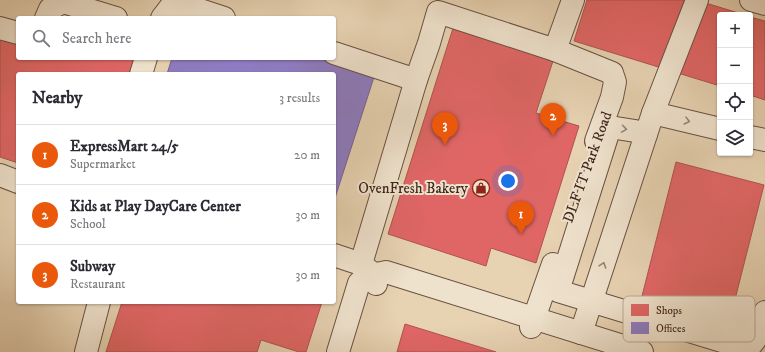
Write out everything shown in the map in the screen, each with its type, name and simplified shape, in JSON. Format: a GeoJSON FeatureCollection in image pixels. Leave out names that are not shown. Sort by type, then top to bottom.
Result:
{"type":"FeatureCollection","features":[{"type":"Feature","properties":{"kind":"lane"},"geometry":{"type":"LineString","coordinates":[[555,50],[572,0]]}},
{"type":"Feature","properties":{"kind":"lane"},"geometry":{"type":"LineString","coordinates":[[581,333],[653,113],[696,0]]}},
{"type":"Feature","properties":{"kind":"lane"},"geometry":{"type":"LineString","coordinates":[[751,0],[765,4]]}},
{"type":"Feature","properties":{"kind":"lane"},"geometry":{"type":"LineString","coordinates":[[47,16],[50,9],[63,2],[109,16]]}},
{"type":"Feature","properties":{"kind":"lane"},"geometry":{"type":"LineString","coordinates":[[164,16],[172,5],[185,5],[218,16]]}},
{"type":"Feature","properties":{"kind":"lane","name":"DLF IT Park Road"},"geometry":{"type":"LineString","coordinates":[[351,352],[368,295],[370,274],[416,80],[438,12],[555,50],[612,73],[615,82],[612,97],[532,323]]}},
{"type":"Feature","properties":{"kind":"lane"},"geometry":{"type":"LineString","coordinates":[[0,28],[16,32]]}},
{"type":"Feature","properties":{"kind":"lane"},"geometry":{"type":"LineString","coordinates":[[336,54],[416,80]]}},
{"type":"Feature","properties":{"kind":"lane"},"geometry":{"type":"LineString","coordinates":[[142,72],[145,60]]}},
{"type":"Feature","properties":{"kind":"lane"},"geometry":{"type":"LineString","coordinates":[[653,113],[717,128]]}},
{"type":"Feature","properties":{"kind":"lane"},"geometry":{"type":"LineString","coordinates":[[623,312],[558,292],[610,127],[646,134]]}},
{"type":"Feature","properties":{"kind":"lane"},"geometry":{"type":"LineString","coordinates":[[753,138],[765,140]]}},
{"type":"Feature","properties":{"kind":"lane"},"geometry":{"type":"LineString","coordinates":[[0,175],[16,181]]}},
{"type":"Feature","properties":{"kind":"lane"},"geometry":{"type":"LineString","coordinates":[[336,256],[370,274]]}},
{"type":"Feature","properties":{"kind":"lane"},"geometry":{"type":"LineString","coordinates":[[338,352],[359,283],[370,274],[386,272],[532,323],[609,352]]}},
{"type":"Feature","properties":{"kind":"lane"},"geometry":{"type":"LineString","coordinates":[[86,352],[98,304]]}},
{"type":"Feature","properties":{"kind":"lane"},"geometry":{"type":"LineString","coordinates":[[755,340],[765,312]]}},
{"type":"Feature","properties":{"kind":"lane"},"geometry":{"type":"LineString","coordinates":[[532,323],[581,333],[642,352]]}},
{"type":"Feature","properties":{"kind":"lane"},"geometry":{"type":"LineString","coordinates":[[718,342],[746,351],[753,342]]}},
{"type":"Feature","properties":{"kind":"building: Shops"},"geometry":{"type":"Polygon","coordinates":[[[587,0],[696,0],[735,12],[717,12],[717,85],[574,41],[587,0]]]}},
{"type":"Feature","properties":{"kind":"building: Shops"},"geometry":{"type":"Polygon","coordinates":[[[753,18],[765,21],[765,100],[753,96],[753,18]]]}},
{"type":"Feature","properties":{"kind":"building: Shops"},"geometry":{"type":"Polygon","coordinates":[[[454,25],[554,58],[536,113],[579,126],[536,263],[491,248],[486,266],[388,234],[454,25]]]}},
{"type":"Feature","properties":{"kind":"building: Shops"},"geometry":{"type":"Polygon","coordinates":[[[0,38],[16,43],[16,60],[134,60],[130,72],[16,72],[16,162],[0,157],[0,38]]]}},
{"type":"Feature","properties":{"kind":"building: Shops"},"geometry":{"type":"Polygon","coordinates":[[[676,162],[764,185],[736,296],[642,296],[676,162]]]}},
{"type":"Feature","properties":{"kind":"building: Shops"},"geometry":{"type":"Polygon","coordinates":[[[121,304],[321,304],[306,352],[299,352],[261,340],[257,352],[106,352],[121,304]]]}},
{"type":"Feature","properties":{"kind":"building: Shops"},"geometry":{"type":"Polygon","coordinates":[[[405,324],[496,352],[397,352],[405,324]]]}},
{"type":"Feature","properties":{"kind":"building: Offices"},"geometry":{"type":"Polygon","coordinates":[[[171,60],[332,60],[375,74],[336,195],[336,72],[168,72],[171,60]]]}},
{"type":"Feature","properties":{"kind":"place","name":"Kids at Play DayCare Center"},"geometry":{"type":"Point","coordinates":[553,136]}},
{"type":"Feature","properties":{"kind":"place","name":"Subway"},"geometry":{"type":"Point","coordinates":[445,145]}},
{"type":"Feature","properties":{"kind":"place","name":"OvenFresh Bakery"},"geometry":{"type":"Point","coordinates":[481,188]}},
{"type":"Feature","properties":{"kind":"place","name":"ExpressMart 24/5"},"geometry":{"type":"Point","coordinates":[521,234]}}]}
